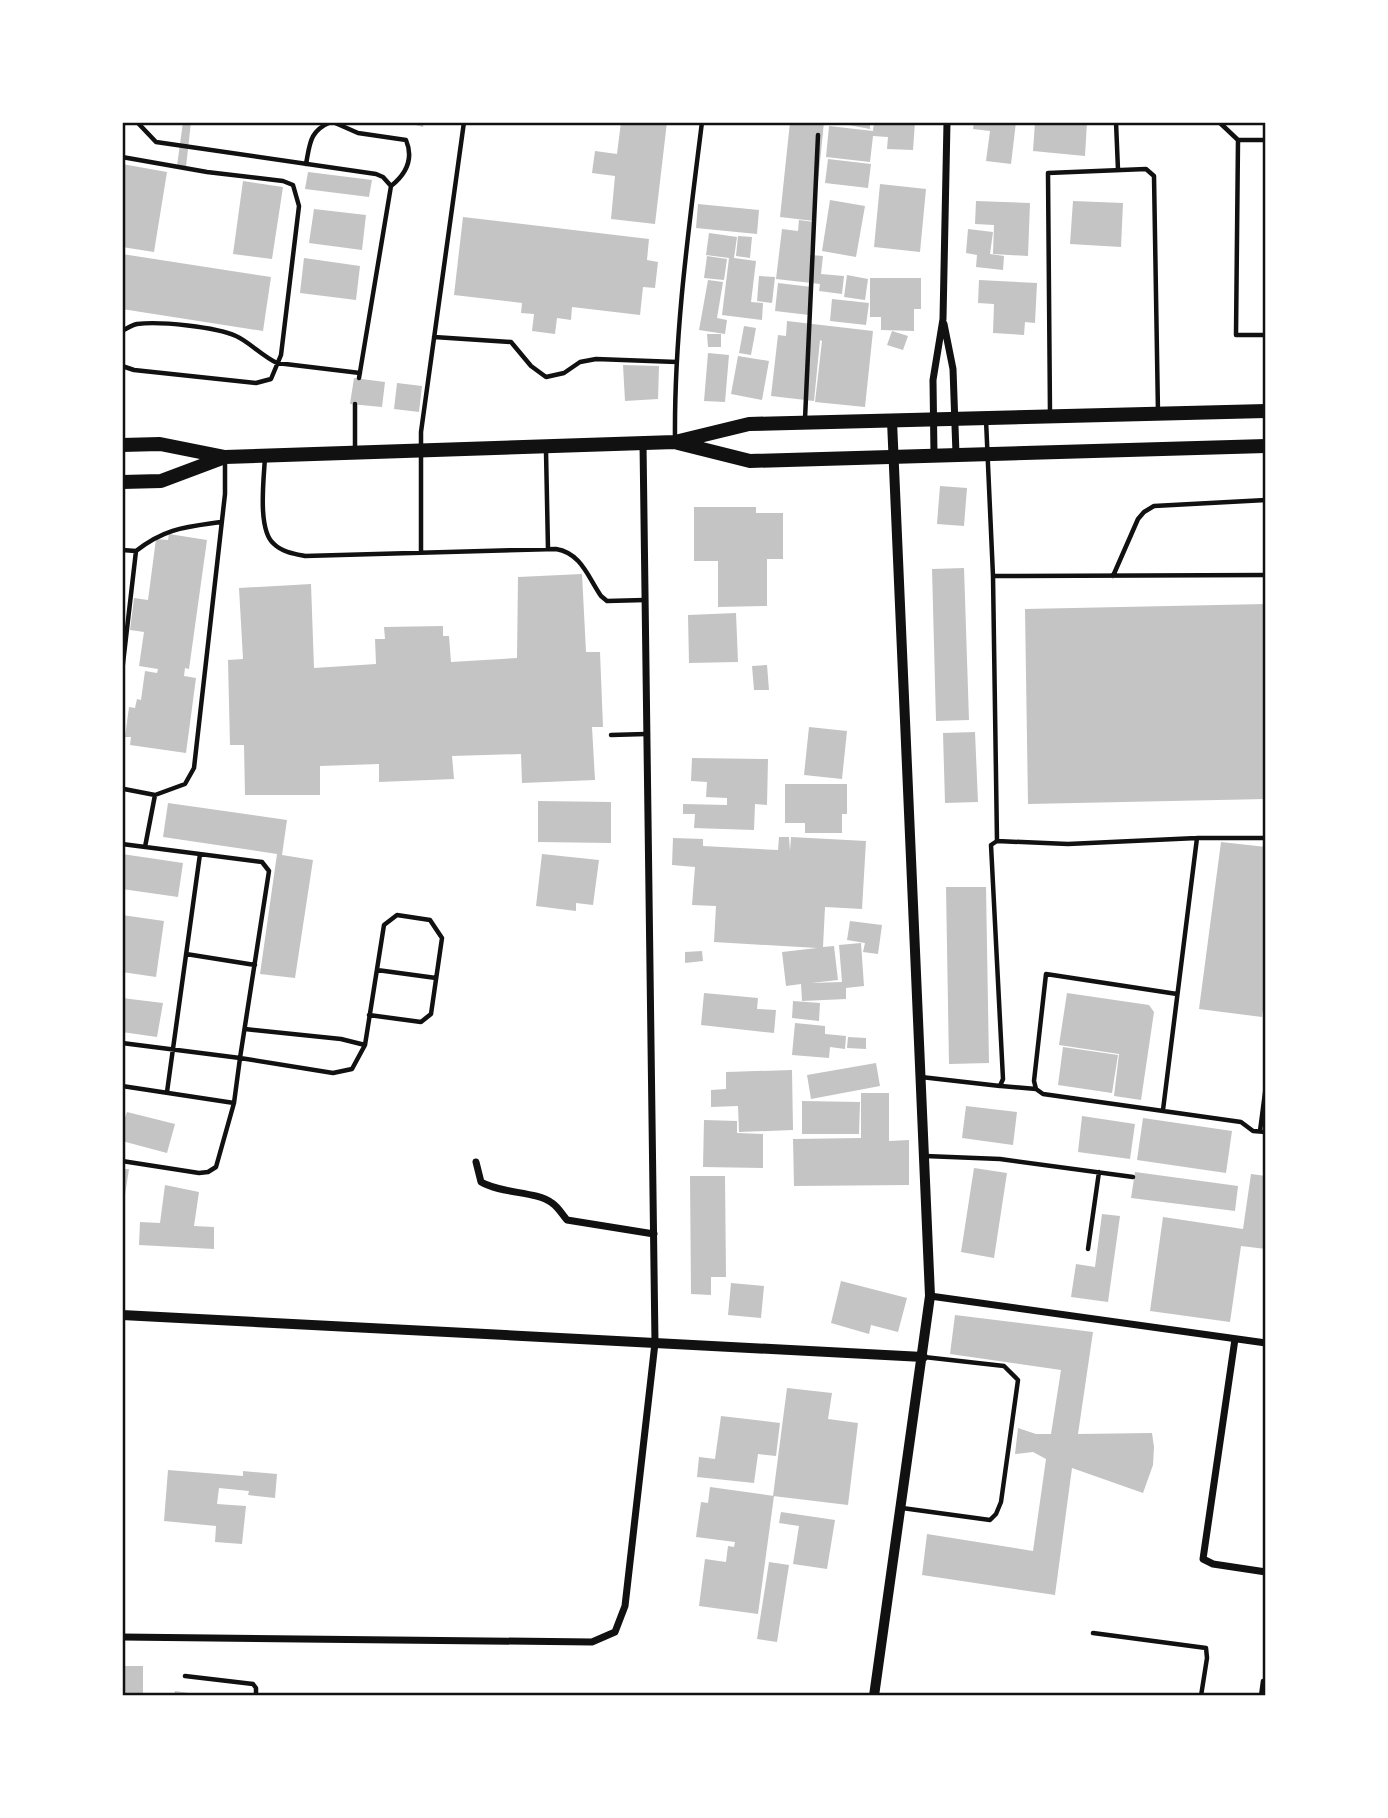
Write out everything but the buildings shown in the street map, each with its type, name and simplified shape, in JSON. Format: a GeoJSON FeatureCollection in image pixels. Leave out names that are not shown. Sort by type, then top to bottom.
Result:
{"type":"FeatureCollection","features":[{"type":"Feature","properties":{"kind":"main road"},"geometry":{"type":"LineString","coordinates":[[122,445],[160,444],[225,457],[265,456],[675,442],[749,424],[1265,411]]}},
{"type":"Feature","properties":{"kind":"main road"},"geometry":{"type":"LineString","coordinates":[[675,442],[750,461],[1265,446]]}},
{"type":"Feature","properties":{"kind":"main road"},"geometry":{"type":"LineString","coordinates":[[122,482],[161,481],[225,457]]}},
{"type":"Feature","properties":{"kind":"street"},"geometry":{"type":"LineString","coordinates":[[934,456],[933,370],[943,319],[947,122]]}},
{"type":"Feature","properties":{"kind":"street"},"geometry":{"type":"LineString","coordinates":[[943,319],[953,369],[956,455]]}},
{"type":"Feature","properties":{"kind":"street"},"geometry":{"type":"LineString","coordinates":[[874,1696],[930,1296],[892,421]]}},
{"type":"Feature","properties":{"kind":"street"},"geometry":{"type":"LineString","coordinates":[[122,1637],[592,1642],[615,1632],[625,1606],[655,1343],[643,443]]}},
{"type":"Feature","properties":{"kind":"street"},"geometry":{"type":"LineString","coordinates":[[476,1162],[481,1182],[492,1189],[545,1199],[554,1204],[567,1220],[654,1234]]}},
{"type":"Feature","properties":{"kind":"street"},"geometry":{"type":"LineString","coordinates":[[930,1296],[1265,1343]]}},
{"type":"Feature","properties":{"kind":"street"},"geometry":{"type":"LineString","coordinates":[[122,1315],[923,1357]]}},
{"type":"Feature","properties":{"kind":"street"},"geometry":{"type":"LineString","coordinates":[[1235,1339],[1203,1559],[1213,1564],[1265,1572]]}},
{"type":"Feature","properties":{"kind":"lane"},"geometry":{"type":"LineString","coordinates":[[137,122],[156,142],[376,174],[391,186]]}},
{"type":"Feature","properties":{"kind":"lane"},"geometry":{"type":"LineString","coordinates":[[122,331],[134,324],[155,323],[208,329],[238,336],[267,359],[277,363],[360,376],[391,186],[402,177],[409,165],[409,147],[406,140],[358,133],[332,122],[318,127],[310,142],[306,164]]}},
{"type":"Feature","properties":{"kind":"lane"},"geometry":{"type":"LineString","coordinates":[[421,552],[420,451],[464,122]]}},
{"type":"Feature","properties":{"kind":"lane"},"geometry":{"type":"LineString","coordinates":[[675,442],[677,362],[687,237],[702,122]]}},
{"type":"Feature","properties":{"kind":"lane"},"geometry":{"type":"LineString","coordinates":[[1116,122],[1118,170]]}},
{"type":"Feature","properties":{"kind":"lane"},"geometry":{"type":"LineString","coordinates":[[1219,122],[1238,139],[1265,140]]}},
{"type":"Feature","properties":{"kind":"lane"},"geometry":{"type":"LineString","coordinates":[[805,423],[804,386],[818,135]]}},
{"type":"Feature","properties":{"kind":"lane"},"geometry":{"type":"LineString","coordinates":[[1238,139],[1236,335],[1265,335]]}},
{"type":"Feature","properties":{"kind":"lane"},"geometry":{"type":"LineString","coordinates":[[122,157],[207,172],[283,181],[293,185],[299,206],[281,355],[271,379],[256,383],[134,370],[122,366]]}},
{"type":"Feature","properties":{"kind":"lane"},"geometry":{"type":"LineString","coordinates":[[1051,416],[1048,173],[1146,169],[1154,176],[1158,414]]}},
{"type":"Feature","properties":{"kind":"lane"},"geometry":{"type":"LineString","coordinates":[[434,337],[511,342],[531,366],[546,377],[564,373],[580,362],[596,359],[677,362]]}},
{"type":"Feature","properties":{"kind":"lane"},"geometry":{"type":"LineString","coordinates":[[355,404],[355,453]]}},
{"type":"Feature","properties":{"kind":"lane"},"geometry":{"type":"LineString","coordinates":[[986,419],[993,576],[997,841]]}},
{"type":"Feature","properties":{"kind":"lane"},"geometry":{"type":"LineString","coordinates":[[546,446],[548,549]]}},
{"type":"Feature","properties":{"kind":"lane"},"geometry":{"type":"LineString","coordinates":[[265,456],[264,529],[272,544],[287,552],[305,556],[548,549],[568,551],[576,557],[607,601],[645,600]]}},
{"type":"Feature","properties":{"kind":"lane"},"geometry":{"type":"LineString","coordinates":[[122,802],[123,787],[155,795],[185,784],[194,768],[225,494],[225,457]]}},
{"type":"Feature","properties":{"kind":"lane"},"geometry":{"type":"LineString","coordinates":[[1112,576],[1138,519],[1154,506],[1265,500]]}},
{"type":"Feature","properties":{"kind":"lane"},"geometry":{"type":"LineString","coordinates":[[122,550],[136,551],[152,538],[173,529],[221,523]]}},
{"type":"Feature","properties":{"kind":"lane"},"geometry":{"type":"LineString","coordinates":[[122,672],[136,551]]}},
{"type":"Feature","properties":{"kind":"lane"},"geometry":{"type":"LineString","coordinates":[[993,576],[1265,575]]}},
{"type":"Feature","properties":{"kind":"lane"},"geometry":{"type":"LineString","coordinates":[[611,735],[647,734]]}},
{"type":"Feature","properties":{"kind":"lane"},"geometry":{"type":"LineString","coordinates":[[145,847],[155,795]]}},
{"type":"Feature","properties":{"kind":"lane"},"geometry":{"type":"LineString","coordinates":[[1163,1110],[1197,838]]}},
{"type":"Feature","properties":{"kind":"lane"},"geometry":{"type":"LineString","coordinates":[[1000,1086],[1003,1079],[991,845],[997,841],[1068,844],[1265,838]]}},
{"type":"Feature","properties":{"kind":"lane"},"geometry":{"type":"LineString","coordinates":[[122,844],[262,862],[269,871],[234,1102],[216,1167],[199,1173],[122,1161]]}},
{"type":"Feature","properties":{"kind":"lane"},"geometry":{"type":"LineString","coordinates":[[167,1092],[200,854]]}},
{"type":"Feature","properties":{"kind":"lane"},"geometry":{"type":"LineString","coordinates":[[122,1043],[333,1073],[352,1069],[365,1045],[369,1015],[384,925],[397,915],[430,920],[442,937],[431,1014],[421,1022],[369,1015]]}},
{"type":"Feature","properties":{"kind":"lane"},"geometry":{"type":"LineString","coordinates":[[186,954],[255,965]]}},
{"type":"Feature","properties":{"kind":"lane"},"geometry":{"type":"LineString","coordinates":[[377,970],[436,978]]}},
{"type":"Feature","properties":{"kind":"lane"},"geometry":{"type":"LineString","coordinates":[[1036,1089],[1034,1081],[1046,974],[1177,994]]}},
{"type":"Feature","properties":{"kind":"lane"},"geometry":{"type":"LineString","coordinates":[[245,1028],[341,1039],[365,1045]]}},
{"type":"Feature","properties":{"kind":"lane"},"geometry":{"type":"LineString","coordinates":[[920,1077],[1036,1089],[1042,1094],[1241,1122],[1253,1131],[1263,1132],[1265,1085]]}},
{"type":"Feature","properties":{"kind":"lane"},"geometry":{"type":"LineString","coordinates":[[122,1086],[234,1102]]}},
{"type":"Feature","properties":{"kind":"lane"},"geometry":{"type":"LineString","coordinates":[[924,1156],[1000,1159],[1133,1177]]}},
{"type":"Feature","properties":{"kind":"lane"},"geometry":{"type":"LineString","coordinates":[[1088,1249],[1099,1172]]}},
{"type":"Feature","properties":{"kind":"lane"},"geometry":{"type":"LineString","coordinates":[[901,1508],[990,1520],[996,1514],[1003,1489],[1018,1380],[1004,1366],[923,1357]]}},
{"type":"Feature","properties":{"kind":"lane"},"geometry":{"type":"LineString","coordinates":[[1093,1633],[1206,1648],[1201,1696]]}},
{"type":"Feature","properties":{"kind":"lane"},"geometry":{"type":"LineString","coordinates":[[185,1676],[253,1684],[256,1696]]}},
{"type":"Feature","properties":{"kind":"lane"},"geometry":{"type":"LineString","coordinates":[[1261,1696],[1263,1681]]}}]}
